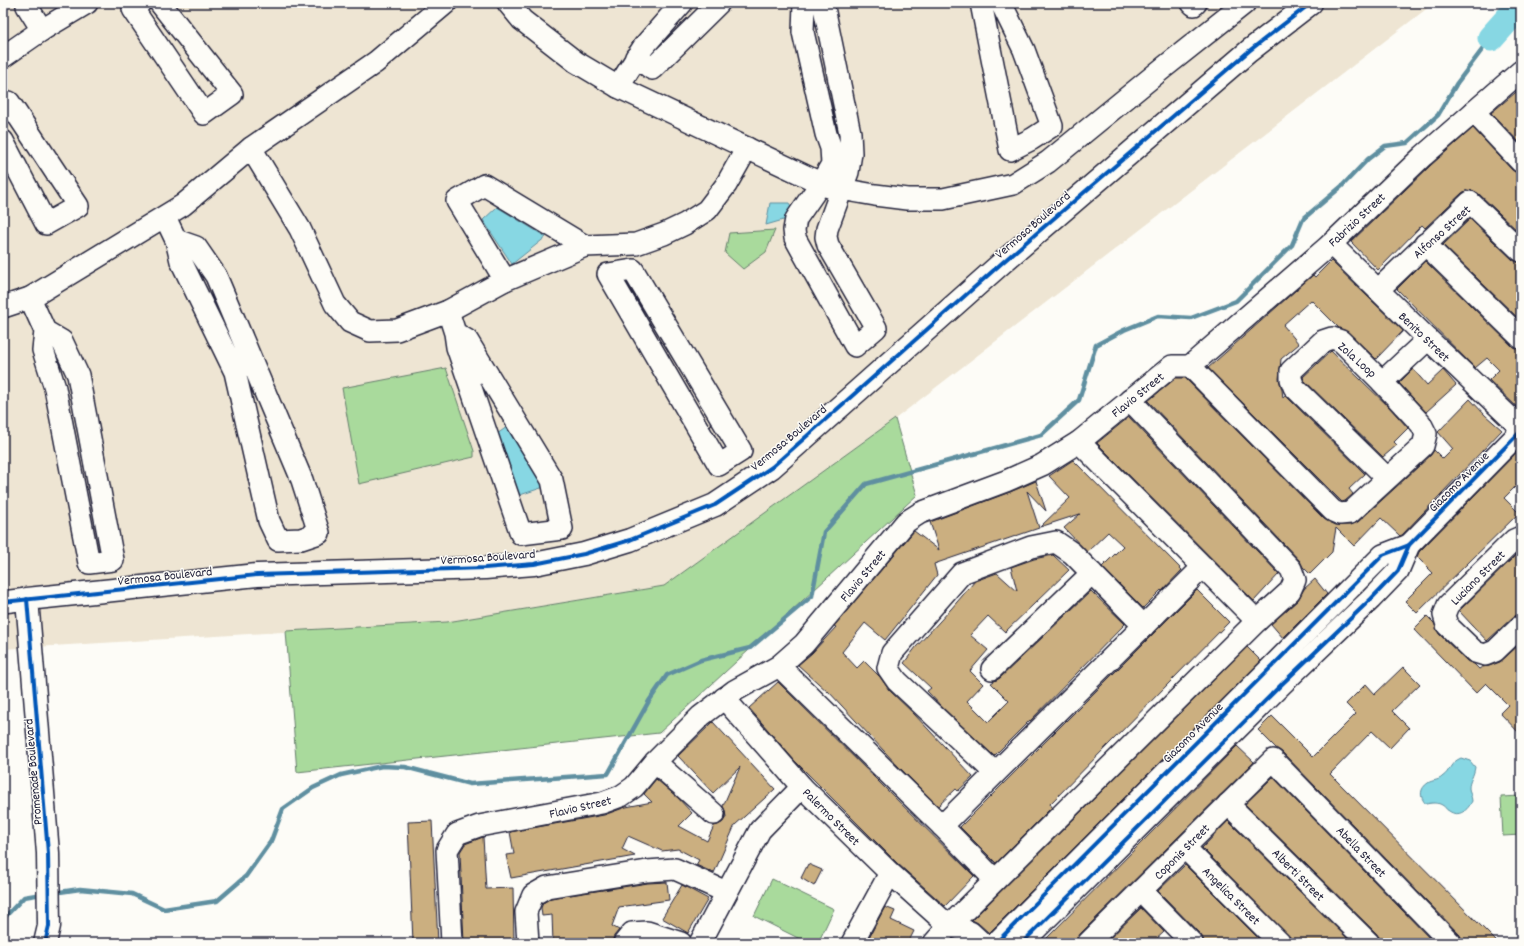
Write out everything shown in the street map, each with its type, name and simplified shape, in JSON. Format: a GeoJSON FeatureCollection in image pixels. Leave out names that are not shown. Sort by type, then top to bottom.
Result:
{"type":"FeatureCollection","features":[{"type":"Feature","properties":{"kind":"main road","name":"Vermosa Boulevard"},"geometry":{"type":"LineString","coordinates":[[27,599],[257,575],[485,568],[534,564],[584,554],[630,540],[715,505],[772,466],[997,267],[1249,51],[1311,3]]}},
{"type":"Feature","properties":{"kind":"main road","name":"Promenade Boulevard"},"geometry":{"type":"LineString","coordinates":[[27,599],[48,852],[47,935]]}},
{"type":"Feature","properties":{"kind":"street"},"geometry":{"type":"LineString","coordinates":[[3,57],[42,30],[87,3]]}},
{"type":"Feature","properties":{"kind":"street"},"geometry":{"type":"LineString","coordinates":[[140,3],[134,9],[204,114],[232,94],[160,3]]}},
{"type":"Feature","properties":{"kind":"street"},"geometry":{"type":"LineString","coordinates":[[3,307],[30,298],[183,205],[251,148],[376,62],[446,3]]}},
{"type":"Feature","properties":{"kind":"street"},"geometry":{"type":"LineString","coordinates":[[508,3],[522,20],[576,62],[618,86],[821,183]]}},
{"type":"Feature","properties":{"kind":"street"},"geometry":{"type":"LineString","coordinates":[[618,86],[636,57],[682,3]]}},
{"type":"Feature","properties":{"kind":"street"},"geometry":{"type":"LineString","coordinates":[[636,57],[652,69],[719,3]]}},
{"type":"Feature","properties":{"kind":"street"},"geometry":{"type":"LineString","coordinates":[[804,3],[803,32],[826,134],[841,175]]}},
{"type":"Feature","properties":{"kind":"street"},"geometry":{"type":"LineString","coordinates":[[823,3],[850,133],[851,153],[841,175],[826,238],[876,328],[855,346],[795,238],[794,230],[796,219],[821,183],[841,175],[907,199],[943,199],[1013,184],[1048,162],[1162,69],[1222,10],[1245,3]]}},
{"type":"Feature","properties":{"kind":"street"},"geometry":{"type":"LineString","coordinates":[[981,3],[1010,150],[1032,139],[1052,126],[1024,50],[1001,3]]}},
{"type":"Feature","properties":{"kind":"street"},"geometry":{"type":"LineString","coordinates":[[1192,3],[1194,5],[1196,3]]}},
{"type":"Feature","properties":{"kind":"street"},"geometry":{"type":"LineString","coordinates":[[25,4],[42,30]]}},
{"type":"Feature","properties":{"kind":"street","name":"Fabrizio Street"},"geometry":{"type":"LineString","coordinates":[[1190,366],[1331,244],[1418,162],[1521,72]]}},
{"type":"Feature","properties":{"kind":"street"},"geometry":{"type":"LineString","coordinates":[[3,104],[9,102],[78,206],[46,224],[3,141]]}},
{"type":"Feature","properties":{"kind":"street"},"geometry":{"type":"LineString","coordinates":[[1474,112],[1521,162]]}},
{"type":"Feature","properties":{"kind":"street"},"geometry":{"type":"LineString","coordinates":[[1032,139],[1048,162]]}},
{"type":"Feature","properties":{"kind":"street"},"geometry":{"type":"LineString","coordinates":[[251,148],[300,229],[335,304],[350,322],[370,331],[396,330],[448,311],[506,280],[585,246],[636,244],[664,234],[685,224],[706,210],[726,186],[747,148]]}},
{"type":"Feature","properties":{"kind":"street"},"geometry":{"type":"LineString","coordinates":[[506,280],[457,201],[484,185],[585,246]]}},
{"type":"Feature","properties":{"kind":"street","name":"Alfonso Street"},"geometry":{"type":"LineString","coordinates":[[1378,290],[1470,202],[1521,251]]}},
{"type":"Feature","properties":{"kind":"street"},"geometry":{"type":"LineString","coordinates":[[165,217],[176,240],[181,261],[235,372],[269,521],[278,540],[301,539],[319,533],[302,480],[216,276],[196,247],[176,240]]}},
{"type":"Feature","properties":{"kind":"street","name":"Benito Street"},"geometry":{"type":"LineString","coordinates":[[1331,244],[1521,428]]}},
{"type":"Feature","properties":{"kind":"street"},"geometry":{"type":"LineString","coordinates":[[1425,244],[1521,338]]}},
{"type":"Feature","properties":{"kind":"street"},"geometry":{"type":"LineString","coordinates":[[615,245],[621,271]]}},
{"type":"Feature","properties":{"kind":"street"},"geometry":{"type":"LineString","coordinates":[[633,270],[741,451],[719,465],[608,274],[621,271],[633,270]]}},
{"type":"Feature","properties":{"kind":"street"},"geometry":{"type":"LineString","coordinates":[[30,298],[45,331],[43,350],[55,388],[89,563],[113,560],[78,375],[62,341],[45,331]]}},
{"type":"Feature","properties":{"kind":"street"},"geometry":{"type":"LineString","coordinates":[[448,311],[455,333],[457,347],[522,534],[562,529],[552,480],[467,340],[455,333]]}},
{"type":"Feature","properties":{"kind":"street","name":"Zola Loop"},"geometry":{"type":"LineString","coordinates":[[1190,366],[1333,511],[1340,514],[1350,513],[1423,446],[1426,434],[1421,424],[1341,341],[1332,338],[1323,341],[1291,371],[1291,379],[1294,388],[1387,478]]}},
{"type":"Feature","properties":{"kind":"street"},"geometry":{"type":"LineString","coordinates":[[1382,382],[1428,339]]}},
{"type":"Feature","properties":{"kind":"street","name":"Flavio Street"},"geometry":{"type":"LineString","coordinates":[[452,943],[447,850],[457,834],[479,826],[602,803],[621,796],[634,787],[655,762],[701,716],[724,698],[778,666],[804,644],[906,522],[920,513],[1006,481],[1042,465],[1079,442],[1172,366],[1190,366]]}},
{"type":"Feature","properties":{"kind":"street"},"geometry":{"type":"LineString","coordinates":[[953,934],[995,880],[1257,621],[1290,591],[1295,580],[1291,569],[1130,400]]}},
{"type":"Feature","properties":{"kind":"street","name":"Giacomo Avenue"},"geometry":{"type":"LineString","coordinates":[[1022,943],[1283,683],[1371,599],[1398,571],[1409,545],[1521,431]]}},
{"type":"Feature","properties":{"kind":"street"},"geometry":{"type":"LineString","coordinates":[[1079,442],[1257,621]]}},
{"type":"Feature","properties":{"kind":"street","name":"Luciano Street"},"geometry":{"type":"LineString","coordinates":[[1521,537],[1514,540],[1448,605],[1444,615],[1447,625],[1475,652],[1485,655],[1495,651],[1521,626]]}},
{"type":"Feature","properties":{"kind":"street"},"geometry":{"type":"LineString","coordinates":[[995,773],[897,681],[888,668],[892,653],[962,573],[1031,547],[1056,542],[1072,553],[1144,626]]}},
{"type":"Feature","properties":{"kind":"street","name":"Giacomo Avenue"},"geometry":{"type":"LineString","coordinates":[[996,943],[1383,555],[1409,545]]}},
{"type":"Feature","properties":{"kind":"street"},"geometry":{"type":"LineString","coordinates":[[942,826],[1203,567]]}},
{"type":"Feature","properties":{"kind":"street"},"geometry":{"type":"LineString","coordinates":[[992,669],[1092,573]]}},
{"type":"Feature","properties":{"kind":"street"},"geometry":{"type":"LineString","coordinates":[[1356,583],[1371,599]]}},
{"type":"Feature","properties":{"kind":"street","name":"Vermosa Boulevard"},"geometry":{"type":"LineString","coordinates":[[3,602],[27,599]]}},
{"type":"Feature","properties":{"kind":"street"},"geometry":{"type":"LineString","coordinates":[[778,666],[942,826],[995,880]]}},
{"type":"Feature","properties":{"kind":"street","name":"Palermo Street"},"geometry":{"type":"LineString","coordinates":[[724,698],[802,787],[953,934]]}},
{"type":"Feature","properties":{"kind":"street","name":"Coponis Street"},"geometry":{"type":"LineString","coordinates":[[1088,943],[1273,760]]}},
{"type":"Feature","properties":{"kind":"street","name":"Abella Street"},"geometry":{"type":"LineString","coordinates":[[1273,760],[1451,943]]}},
{"type":"Feature","properties":{"kind":"street"},"geometry":{"type":"LineString","coordinates":[[655,762],[714,814]]}},
{"type":"Feature","properties":{"kind":"street"},"geometry":{"type":"LineString","coordinates":[[700,943],[760,830],[802,787]]}},
{"type":"Feature","properties":{"kind":"street","name":"Alberti Street"},"geometry":{"type":"LineString","coordinates":[[1228,804],[1369,943]]}},
{"type":"Feature","properties":{"kind":"street","name":"Angelica Street"},"geometry":{"type":"LineString","coordinates":[[1185,848],[1280,943]]}},
{"type":"Feature","properties":{"kind":"street"},"geometry":{"type":"LineString","coordinates":[[528,943],[526,912],[533,895],[547,887],[647,871],[675,869],[726,892]]}},
{"type":"Feature","properties":{"kind":"street"},"geometry":{"type":"LineString","coordinates":[[852,943],[890,873]]}},
{"type":"Feature","properties":{"kind":"street"},"geometry":{"type":"LineString","coordinates":[[1141,891],[1183,940]]}},
{"type":"Feature","properties":{"kind":"street"},"geometry":{"type":"LineString","coordinates":[[624,943],[632,933],[647,932],[681,943]]}},
{"type":"Feature","properties":{"kind":"street"},"geometry":{"type":"LineString","coordinates":[[934,943],[953,934],[970,932],[982,943]]}},
{"type":"Feature","properties":{"kind":"shaded area"},"geometry":{"type":"Polygon","coordinates":[[[3,3],[1434,3],[895,419],[664,586],[447,622],[3,649],[3,3]]]}},
{"type":"Feature","properties":{"kind":"green space"},"geometry":{"type":"Polygon","coordinates":[[[775,230],[766,252],[743,269],[725,253],[729,233],[775,230]]]}},
{"type":"Feature","properties":{"kind":"green space"},"geometry":{"type":"Polygon","coordinates":[[[446,368],[474,451],[474,457],[359,484],[342,388],[446,368]]]}},
{"type":"Feature","properties":{"kind":"green space"},"geometry":{"type":"Polygon","coordinates":[[[895,419],[917,495],[659,733],[297,772],[286,631],[447,622],[664,586],[895,419]]]}},
{"type":"Feature","properties":{"kind":"green space"},"geometry":{"type":"Polygon","coordinates":[[[1521,796],[1521,835],[1503,836],[1501,797],[1521,796]]]}},
{"type":"Feature","properties":{"kind":"green space"},"geometry":{"type":"Polygon","coordinates":[[[772,879],[834,909],[818,943],[808,943],[754,916],[772,879]]]}},
{"type":"Feature","properties":{"kind":"water"},"geometry":{"type":"Polygon","coordinates":[[[770,203],[789,203],[797,216],[766,225],[770,203]]]}},
{"type":"Feature","properties":{"kind":"water"},"geometry":{"type":"Polygon","coordinates":[[[497,207],[546,237],[512,264],[483,220],[497,207]]]}},
{"type":"Feature","properties":{"kind":"water"},"geometry":{"type":"Polygon","coordinates":[[[514,422],[553,484],[517,496],[497,434],[514,422]]]}},
{"type":"Feature","properties":{"kind":"water"},"geometry":{"type":"Polygon","coordinates":[[[1461,758],[1470,761],[1475,767],[1469,785],[1472,801],[1466,810],[1456,814],[1440,804],[1426,804],[1421,796],[1423,787],[1445,775],[1454,762],[1461,758]]]}},
{"type":"Feature","properties":{"kind":"building"},"geometry":{"type":"Polygon","coordinates":[[[1521,88],[1521,144],[1491,113],[1521,88]]]}},
{"type":"Feature","properties":{"kind":"building"},"geometry":{"type":"Polygon","coordinates":[[[1473,128],[1512,170],[1521,174],[1521,234],[1478,193],[1467,190],[1425,228],[1422,225],[1378,270],[1351,242],[1431,165],[1473,128]]]}},
{"type":"Feature","properties":{"kind":"building"},"geometry":{"type":"Polygon","coordinates":[[[1470,219],[1513,260],[1521,263],[1521,321],[1443,245],[1470,219]]]}},
{"type":"Feature","properties":{"kind":"building"},"geometry":{"type":"Polygon","coordinates":[[[1331,261],[1403,331],[1376,359],[1349,333],[1339,328],[1311,300],[1283,325],[1299,344],[1281,359],[1279,379],[1283,398],[1285,395],[1365,474],[1349,489],[1353,494],[1342,502],[1208,368],[1313,275],[1315,277],[1331,261]]]}},
{"type":"Feature","properties":{"kind":"building"},"geometry":{"type":"Polygon","coordinates":[[[1425,261],[1513,347],[1521,350],[1521,411],[1489,380],[1499,370],[1487,358],[1475,368],[1397,289],[1425,261]]]}},
{"type":"Feature","properties":{"kind":"building"},"geometry":{"type":"Polygon","coordinates":[[[1331,351],[1389,407],[1408,428],[1394,442],[1397,445],[1383,457],[1304,380],[1303,377],[1331,351]]]}},
{"type":"Feature","properties":{"kind":"building"},"geometry":{"type":"Polygon","coordinates":[[[1413,369],[1427,385],[1443,370],[1456,385],[1426,412],[1399,383],[1413,369]]]}},
{"type":"Feature","properties":{"kind":"building"},"geometry":{"type":"Polygon","coordinates":[[[1176,378],[1185,378],[1324,519],[1336,525],[1351,525],[1358,522],[1431,455],[1434,450],[1443,459],[1453,449],[1438,432],[1470,399],[1502,430],[1402,535],[1400,536],[1381,518],[1354,546],[1336,528],[1332,552],[1310,574],[1303,567],[1300,561],[1148,401],[1176,378]]]}},
{"type":"Feature","properties":{"kind":"building"},"geometry":{"type":"Polygon","coordinates":[[[1129,417],[1279,574],[1254,601],[1097,443],[1129,417]]]}},
{"type":"Feature","properties":{"kind":"building"},"geometry":{"type":"Polygon","coordinates":[[[1521,448],[1521,481],[1504,498],[1519,513],[1417,613],[1405,601],[1433,573],[1417,557],[1419,552],[1521,448]]]}},
{"type":"Feature","properties":{"kind":"building"},"geometry":{"type":"Polygon","coordinates":[[[1073,460],[1182,570],[1143,608],[1102,567],[1123,546],[1108,532],[1087,552],[1064,528],[1080,514],[1040,527],[1070,498],[1049,476],[1073,460]]]}},
{"type":"Feature","properties":{"kind":"building"},"geometry":{"type":"Polygon","coordinates":[[[1036,481],[1046,511],[1027,491],[1039,528],[934,564],[937,575],[885,640],[865,623],[842,652],[857,668],[864,661],[880,677],[889,690],[914,714],[973,777],[958,791],[956,789],[938,806],[898,766],[828,691],[798,665],[812,653],[836,627],[834,626],[914,531],[939,550],[930,522],[1036,481]]]}},
{"type":"Feature","properties":{"kind":"building"},"geometry":{"type":"Polygon","coordinates":[[[1521,550],[1521,614],[1513,617],[1487,641],[1459,611],[1521,550]]]}},
{"type":"Feature","properties":{"kind":"building"},"geometry":{"type":"Polygon","coordinates":[[[1053,555],[1069,570],[1005,632],[988,616],[970,635],[988,650],[970,671],[983,684],[967,701],[988,722],[1009,701],[991,683],[1000,678],[1091,591],[1125,624],[994,756],[942,707],[927,691],[931,688],[904,663],[916,647],[975,581],[997,573],[1017,591],[1011,567],[1034,559],[1053,555]]]}},
{"type":"Feature","properties":{"kind":"building"},"geometry":{"type":"Polygon","coordinates":[[[1315,579],[1327,594],[1283,638],[1271,624],[1298,600],[1304,589],[1315,579]]]}},
{"type":"Feature","properties":{"kind":"building"},"geometry":{"type":"Polygon","coordinates":[[[1197,590],[1229,622],[1050,804],[1052,807],[996,863],[960,827],[1197,590]]]}},
{"type":"Feature","properties":{"kind":"building"},"geometry":{"type":"Polygon","coordinates":[[[1427,616],[1434,623],[1439,634],[1467,661],[1474,664],[1479,669],[1500,662],[1521,643],[1521,735],[1500,713],[1508,705],[1486,683],[1476,693],[1414,629],[1427,616]]]}},
{"type":"Feature","properties":{"kind":"building"},"geometry":{"type":"Polygon","coordinates":[[[1247,647],[1261,661],[989,933],[978,923],[972,920],[1247,647]]]}},
{"type":"Feature","properties":{"kind":"building"},"geometry":{"type":"Polygon","coordinates":[[[1403,667],[1420,684],[1392,711],[1409,728],[1390,748],[1372,731],[1330,774],[1498,943],[1463,943],[1460,935],[1282,752],[1258,730],[1272,716],[1313,757],[1356,714],[1346,704],[1366,684],[1375,694],[1403,667]]]}},
{"type":"Feature","properties":{"kind":"building"},"geometry":{"type":"Polygon","coordinates":[[[778,682],[974,876],[945,906],[898,864],[794,760],[749,708],[778,682]]]}},
{"type":"Feature","properties":{"kind":"building"},"geometry":{"type":"Polygon","coordinates":[[[713,722],[775,789],[735,825],[714,873],[696,865],[699,860],[678,849],[662,851],[628,836],[622,849],[635,856],[511,878],[506,855],[514,854],[510,832],[604,815],[626,807],[652,802],[644,794],[656,779],[678,798],[692,813],[679,826],[707,841],[714,826],[723,822],[726,817],[723,806],[740,767],[713,793],[678,756],[713,722]]]}},
{"type":"Feature","properties":{"kind":"building"},"geometry":{"type":"Polygon","coordinates":[[[1237,746],[1254,762],[1080,934],[1076,943],[1042,943],[1237,746]]]}},
{"type":"Feature","properties":{"kind":"building"},"geometry":{"type":"Polygon","coordinates":[[[1273,777],[1434,943],[1381,943],[1377,934],[1245,804],[1273,777]]]}},
{"type":"Feature","properties":{"kind":"building"},"geometry":{"type":"Polygon","coordinates":[[[432,821],[438,943],[413,943],[408,822],[432,821]]]}},
{"type":"Feature","properties":{"kind":"building"},"geometry":{"type":"Polygon","coordinates":[[[1228,821],[1352,943],[1292,943],[1288,935],[1202,848],[1228,821]]]}},
{"type":"Feature","properties":{"kind":"building"},"geometry":{"type":"Polygon","coordinates":[[[483,837],[486,889],[513,888],[514,943],[464,943],[460,852],[465,844],[483,837]]]}},
{"type":"Feature","properties":{"kind":"building"},"geometry":{"type":"Polygon","coordinates":[[[808,864],[822,870],[814,886],[801,878],[808,864]]]}},
{"type":"Feature","properties":{"kind":"building"},"geometry":{"type":"Polygon","coordinates":[[[1185,865],[1263,943],[1205,943],[1201,935],[1158,891],[1185,865]]]}},
{"type":"Feature","properties":{"kind":"building"},"geometry":{"type":"Polygon","coordinates":[[[667,882],[669,900],[619,907],[612,926],[619,930],[614,936],[612,943],[553,943],[552,915],[542,916],[541,908],[543,903],[551,898],[648,883],[667,882]]]}},
{"type":"Feature","properties":{"kind":"building"},"geometry":{"type":"Polygon","coordinates":[[[682,885],[708,899],[688,933],[662,918],[682,885]]]}},
{"type":"Feature","properties":{"kind":"building"},"geometry":{"type":"Polygon","coordinates":[[[885,907],[895,911],[891,920],[914,931],[908,943],[866,943],[885,907]]]}},
{"type":"Feature","properties":{"kind":"building"},"geometry":{"type":"Polygon","coordinates":[[[1141,908],[1164,932],[1152,943],[1105,943],[1141,908]]]}},
{"type":"Feature","properties":{"kind":"waterway"},"geometry":{"type":"LineString","coordinates":[[1491,38],[1515,11],[1521,7]]}},
{"type":"Feature","properties":{"kind":"waterway"},"geometry":{"type":"LineString","coordinates":[[53,893],[80,889],[132,894],[164,909],[217,901],[246,876],[271,841],[283,809],[313,788],[341,775],[382,766],[405,767],[470,784],[608,774],[649,701],[667,675],[701,660],[750,648],[812,596],[824,532],[866,484],[1041,435],[1079,400],[1096,345],[1124,330],[1158,316],[1191,318],[1236,301],[1292,245],[1303,219],[1342,186],[1368,159],[1385,146],[1407,143],[1438,115],[1457,83],[1491,38]]}},
{"type":"Feature","properties":{"kind":"waterway"},"geometry":{"type":"LineString","coordinates":[[3,919],[24,897],[42,894]]}},
{"type":"Feature","properties":{"kind":"cycle path"},"geometry":{"type":"LineString","coordinates":[[3,602],[257,575],[485,568],[534,564],[584,554],[630,540],[715,505],[772,467],[1003,262],[1249,51],[1311,3]]}},
{"type":"Feature","properties":{"kind":"cycle path"},"geometry":{"type":"LineString","coordinates":[[1022,943],[1283,683],[1371,599],[1398,571],[1409,545],[1521,431]]}},
{"type":"Feature","properties":{"kind":"cycle path"},"geometry":{"type":"LineString","coordinates":[[996,943],[1383,555],[1409,545]]}},
{"type":"Feature","properties":{"kind":"cycle path"},"geometry":{"type":"LineString","coordinates":[[27,599],[48,853],[49,926],[45,943]]}}]}
